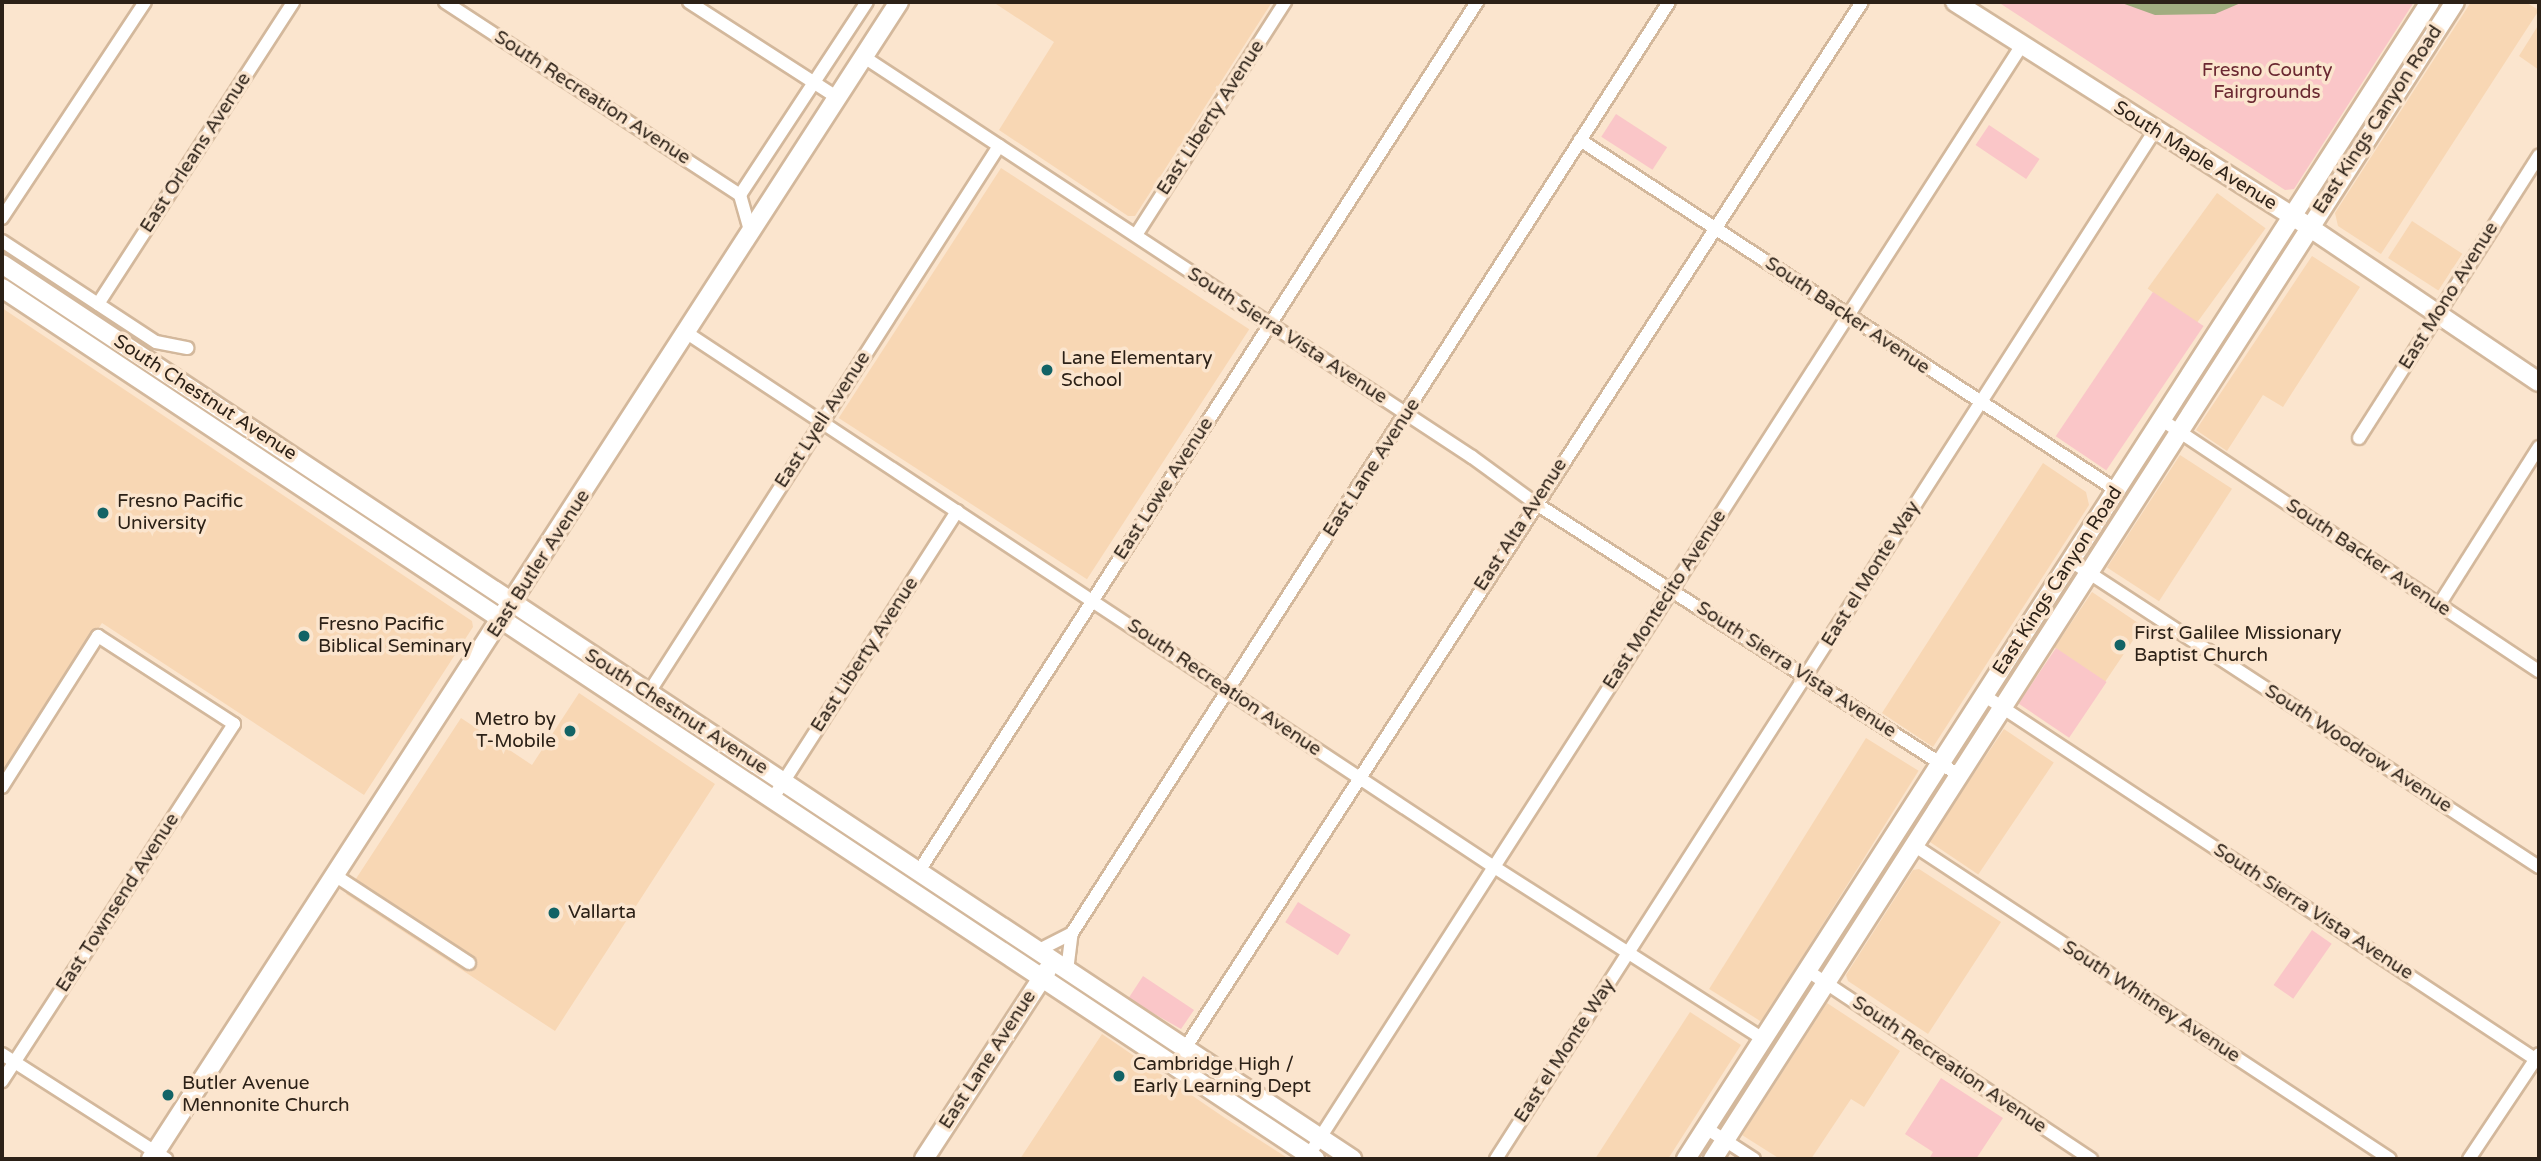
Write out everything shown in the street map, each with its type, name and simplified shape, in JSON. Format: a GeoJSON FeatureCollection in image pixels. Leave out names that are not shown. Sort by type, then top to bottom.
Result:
{"type":"FeatureCollection","features":[{"type":"Feature","properties":{"kind":"main road","name":"East Butler Avenue"},"geometry":{"type":"LineString","coordinates":[[158,1157],[899,2]]}},
{"type":"Feature","properties":{"kind":"main road","name":"South Maple Avenue"},"geometry":{"type":"LineString","coordinates":[[1955,2],[2292,216],[2539,382]]}},
{"type":"Feature","properties":{"kind":"main road","name":"East Kings Canyon Road"},"geometry":{"type":"LineString","coordinates":[[1686,1159],[2430,2]]}},
{"type":"Feature","properties":{"kind":"main road"},"geometry":{"type":"LineString","coordinates":[[2420,55],[2430,25],[2445,2]]}},
{"type":"Feature","properties":{"kind":"main road","name":"East Kings Canyon Road"},"geometry":{"type":"LineString","coordinates":[[1713,1159],[1912,844],[2455,2]]}},
{"type":"Feature","properties":{"kind":"main road","name":"South Chestnut Avenue"},"geometry":{"type":"LineString","coordinates":[[2,264],[1352,1159]]}},
{"type":"Feature","properties":{"kind":"main road","name":"South Chestnut Avenue"},"geometry":{"type":"LineString","coordinates":[[2,288],[1312,1157]]}},
{"type":"Feature","properties":{"kind":"main road"},"geometry":{"type":"LineString","coordinates":[[873,864],[887,861],[948,901],[957,896]]}},
{"type":"Feature","properties":{"kind":"main road","name":"East Lane Avenue"},"geometry":{"type":"LineString","coordinates":[[924,1159],[1042,978],[1060,966]]}},
{"type":"Feature","properties":{"kind":"street"},"geometry":{"type":"LineString","coordinates":[[2,218],[145,2]]}},
{"type":"Feature","properties":{"kind":"street","name":"East Orleans Avenue"},"geometry":{"type":"LineString","coordinates":[[98,304],[293,2]]}},
{"type":"Feature","properties":{"kind":"street","name":"South Recreation Avenue"},"geometry":{"type":"LineString","coordinates":[[445,2],[740,195]]}},
{"type":"Feature","properties":{"kind":"street"},"geometry":{"type":"LineString","coordinates":[[689,2],[838,98]]}},
{"type":"Feature","properties":{"kind":"street"},"geometry":{"type":"LineString","coordinates":[[751,234],[740,195],[867,2]]}},
{"type":"Feature","properties":{"kind":"street","name":"East Liberty Avenue"},"geometry":{"type":"LineString","coordinates":[[1136,235],[1285,2]]}},
{"type":"Feature","properties":{"kind":"street","name":"East Lowe Avenue"},"geometry":{"type":"LineString","coordinates":[[919,871],[1477,2]]}},
{"type":"Feature","properties":{"kind":"street","name":"East Lane Avenue"},"geometry":{"type":"LineString","coordinates":[[1060,966],[1072,933],[1670,2]]}},
{"type":"Feature","properties":{"kind":"street","name":"East Alta Avenue"},"geometry":{"type":"LineString","coordinates":[[1184,1050],[1861,2]]}},
{"type":"Feature","properties":{"kind":"street","name":"East Montecito Avenue"},"geometry":{"type":"LineString","coordinates":[[1312,1157],[1319,1138],[1491,865],[1673,591],[1846,315],[2022,45]]}},
{"type":"Feature","properties":{"kind":"street","name":"South Sierra Vista Avenue"},"geometry":{"type":"LineString","coordinates":[[864,57],[1136,235],[1268,326],[1407,414],[1535,503],[1957,774]]}},
{"type":"Feature","properties":{"kind":"street","name":"East el Monte Way"},"geometry":{"type":"LineString","coordinates":[[1496,1159],[2155,131]]}},
{"type":"Feature","properties":{"kind":"street","name":"South Backer Avenue"},"geometry":{"type":"LineString","coordinates":[[1580,140],[1979,404],[2116,490]]}},
{"type":"Feature","properties":{"kind":"street","name":"East Lyell Avenue"},"geometry":{"type":"LineString","coordinates":[[648,694],[999,146]]}},
{"type":"Feature","properties":{"kind":"street","name":"East Mono Avenue"},"geometry":{"type":"LineString","coordinates":[[2359,438],[2539,155]]}},
{"type":"Feature","properties":{"kind":"street"},"geometry":{"type":"LineString","coordinates":[[2,241],[156,342],[187,348]]}},
{"type":"Feature","properties":{"kind":"street","name":"South Recreation Avenue"},"geometry":{"type":"LineString","coordinates":[[687,333],[1229,688],[1359,779],[1763,1039]]}},
{"type":"Feature","properties":{"kind":"street","name":"South Backer Avenue"},"geometry":{"type":"LineString","coordinates":[[2162,420],[2539,671]]}},
{"type":"Feature","properties":{"kind":"street"},"geometry":{"type":"LineString","coordinates":[[2439,605],[2539,447]]}},
{"type":"Feature","properties":{"kind":"street","name":"East Liberty Avenue"},"geometry":{"type":"LineString","coordinates":[[773,798],[957,511]]}},
{"type":"Feature","properties":{"kind":"street","name":"South Woodrow Avenue"},"geometry":{"type":"LineString","coordinates":[[2071,561],[2539,867]]}},
{"type":"Feature","properties":{"kind":"street","name":"East Townsend Avenue"},"geometry":{"type":"LineString","coordinates":[[2,787],[98,636],[234,724],[2,1081]]}},
{"type":"Feature","properties":{"kind":"street","name":"South Sierra Vista Avenue"},"geometry":{"type":"LineString","coordinates":[[1985,696],[2537,1056]]}},
{"type":"Feature","properties":{"kind":"street","name":"South Whitney Avenue"},"geometry":{"type":"LineString","coordinates":[[1912,844],[2390,1159]]}},
{"type":"Feature","properties":{"kind":"street"},"geometry":{"type":"LineString","coordinates":[[336,876],[469,963]]}},
{"type":"Feature","properties":{"kind":"street"},"geometry":{"type":"LineString","coordinates":[[1037,951],[1072,933]]}},
{"type":"Feature","properties":{"kind":"street","name":"South Recreation Avenue"},"geometry":{"type":"LineString","coordinates":[[1808,971],[2091,1159]]}},
{"type":"Feature","properties":{"kind":"street"},"geometry":{"type":"LineString","coordinates":[[2,1054],[158,1157]]}},
{"type":"Feature","properties":{"kind":"street"},"geometry":{"type":"LineString","coordinates":[[2469,1159],[2537,1056]]}},
{"type":"Feature","properties":{"kind":"street"},"geometry":{"type":"LineString","coordinates":[[1706,1128],[1754,1159]]}},
{"type":"Feature","properties":{"kind":"shaded area"},"geometry":{"type":"Polygon","coordinates":[[[993,2],[1272,2],[1135,216],[1128,216],[999,130],[1054,42],[993,2]]]}},
{"type":"Feature","properties":{"kind":"shaded area"},"geometry":{"type":"Polygon","coordinates":[[[2119,2],[2243,2],[2215,14],[2155,15],[2119,2]]]}},
{"type":"Feature","properties":{"kind":"shaded area"},"geometry":{"type":"Polygon","coordinates":[[[2471,2],[2525,2],[2539,10],[2381,254],[2338,226],[2335,213],[2471,2]]]}},
{"type":"Feature","properties":{"kind":"shaded area"},"geometry":{"type":"Polygon","coordinates":[[[2539,24],[2539,70],[2519,56],[2539,24]]]}},
{"type":"Feature","properties":{"kind":"shaded area","name":"Lane Elementary School"},"geometry":{"type":"Polygon","coordinates":[[[1001,168],[1249,329],[1087,579],[839,418],[1001,168]]]}},
{"type":"Feature","properties":{"kind":"shaded area"},"geometry":{"type":"Polygon","coordinates":[[[2217,193],[2266,228],[2196,324],[2148,288],[2217,193]]]}},
{"type":"Feature","properties":{"kind":"shaded area"},"geometry":{"type":"Polygon","coordinates":[[[2412,221],[2462,254],[2438,291],[2388,258],[2412,221]]]}},
{"type":"Feature","properties":{"kind":"shaded area"},"geometry":{"type":"Polygon","coordinates":[[[2312,256],[2360,287],[2283,407],[2263,395],[2227,451],[2196,430],[2312,256]]]}},
{"type":"Feature","properties":{"kind":"shaded area"},"geometry":{"type":"Polygon","coordinates":[[[2,308],[472,621],[473,627],[364,795],[102,623],[2,776],[2,308]]]}},
{"type":"Feature","properties":{"kind":"shaded area"},"geometry":{"type":"Polygon","coordinates":[[[2180,455],[2232,489],[2159,601],[2107,567],[2180,455]]]}},
{"type":"Feature","properties":{"kind":"shaded area"},"geometry":{"type":"Polygon","coordinates":[[[2043,463],[2086,492],[2089,505],[1933,747],[1882,713],[2043,463]]]}},
{"type":"Feature","properties":{"kind":"shaded area"},"geometry":{"type":"Polygon","coordinates":[[[2092,592],[2143,626],[2105,682],[2055,648],[2092,592]]]}},
{"type":"Feature","properties":{"kind":"shaded area"},"geometry":{"type":"Polygon","coordinates":[[[579,693],[715,784],[555,1031],[346,894],[461,718],[532,765],[579,693]]]}},
{"type":"Feature","properties":{"kind":"shaded area"},"geometry":{"type":"Polygon","coordinates":[[[2004,729],[2054,763],[1978,874],[1929,841],[2004,729]]]}},
{"type":"Feature","properties":{"kind":"shaded area"},"geometry":{"type":"Polygon","coordinates":[[[1866,738],[1919,771],[1762,1022],[1709,989],[1866,738]]]}},
{"type":"Feature","properties":{"kind":"shaded area"},"geometry":{"type":"Polygon","coordinates":[[[1919,869],[2001,922],[1928,1034],[1848,981],[1846,975],[1913,870],[1919,869]]]}},
{"type":"Feature","properties":{"kind":"shaded area"},"geometry":{"type":"Polygon","coordinates":[[[1827,1003],[1900,1051],[1864,1107],[1851,1099],[1811,1159],[1780,1159],[1742,1135],[1827,1003]]]}},
{"type":"Feature","properties":{"kind":"shaded area"},"geometry":{"type":"Polygon","coordinates":[[[1690,1012],[1741,1045],[1668,1159],[1595,1159],[1690,1012]]]}},
{"type":"Feature","properties":{"kind":"shaded area","name":"Cambridge High / Early Learning Dept"},"geometry":{"type":"Polygon","coordinates":[[[1102,1034],[1225,1118],[1289,1159],[1020,1159],[1102,1034]]]}},
{"type":"Feature","properties":{"kind":"green space","name":"Fresno County Fairgrounds"},"geometry":{"type":"Polygon","coordinates":[[[1998,2],[2414,2],[2294,189],[2285,190],[1998,2]]]}},
{"type":"Feature","properties":{"kind":"green space"},"geometry":{"type":"Polygon","coordinates":[[[1616,114],[1667,147],[1652,170],[1601,137],[1616,114]]]}},
{"type":"Feature","properties":{"kind":"green space"},"geometry":{"type":"Polygon","coordinates":[[[1989,125],[2040,159],[2026,179],[1976,145],[1989,125]]]}},
{"type":"Feature","properties":{"kind":"green space"},"geometry":{"type":"Polygon","coordinates":[[[2153,292],[2204,326],[2106,470],[2056,436],[2153,292]]]}},
{"type":"Feature","properties":{"kind":"green space"},"geometry":{"type":"Polygon","coordinates":[[[2056,648],[2107,682],[2069,738],[2019,704],[2056,648]]]}},
{"type":"Feature","properties":{"kind":"green space"},"geometry":{"type":"Polygon","coordinates":[[[1298,902],[1351,935],[1338,955],[1285,922],[1298,902]]]}},
{"type":"Feature","properties":{"kind":"green space"},"geometry":{"type":"Polygon","coordinates":[[[2312,930],[2332,944],[2293,999],[2274,985],[2312,930]]]}},
{"type":"Feature","properties":{"kind":"green space"},"geometry":{"type":"Polygon","coordinates":[[[1143,976],[1194,1010],[1181,1029],[1128,999],[1143,976]]]}},
{"type":"Feature","properties":{"kind":"green space"},"geometry":{"type":"Polygon","coordinates":[[[1941,1078],[2003,1118],[1976,1159],[1929,1159],[1933,1152],[1905,1134],[1941,1078]]]}},
{"type":"Feature","properties":{"kind":"place","name":"Lane Elementary School"},"geometry":{"type":"Point","coordinates":[1047,370]}},
{"type":"Feature","properties":{"kind":"place","name":"Fresno Pacific University"},"geometry":{"type":"Point","coordinates":[103,513]}},
{"type":"Feature","properties":{"kind":"place","name":"Fresno Pacific Biblical Seminary"},"geometry":{"type":"Point","coordinates":[304,636]}},
{"type":"Feature","properties":{"kind":"place","name":"First Galilee Missionary Baptist Church"},"geometry":{"type":"Point","coordinates":[2120,645]}},
{"type":"Feature","properties":{"kind":"place","name":"Metro by T-Mobile"},"geometry":{"type":"Point","coordinates":[570,731]}},
{"type":"Feature","properties":{"kind":"place","name":"Vallarta"},"geometry":{"type":"Point","coordinates":[554,913]}},
{"type":"Feature","properties":{"kind":"place","name":"Cambridge High / Early Learning Dept"},"geometry":{"type":"Point","coordinates":[1119,1076]}},
{"type":"Feature","properties":{"kind":"place","name":"Butler Avenue Mennonite Church"},"geometry":{"type":"Point","coordinates":[168,1095]}}]}
